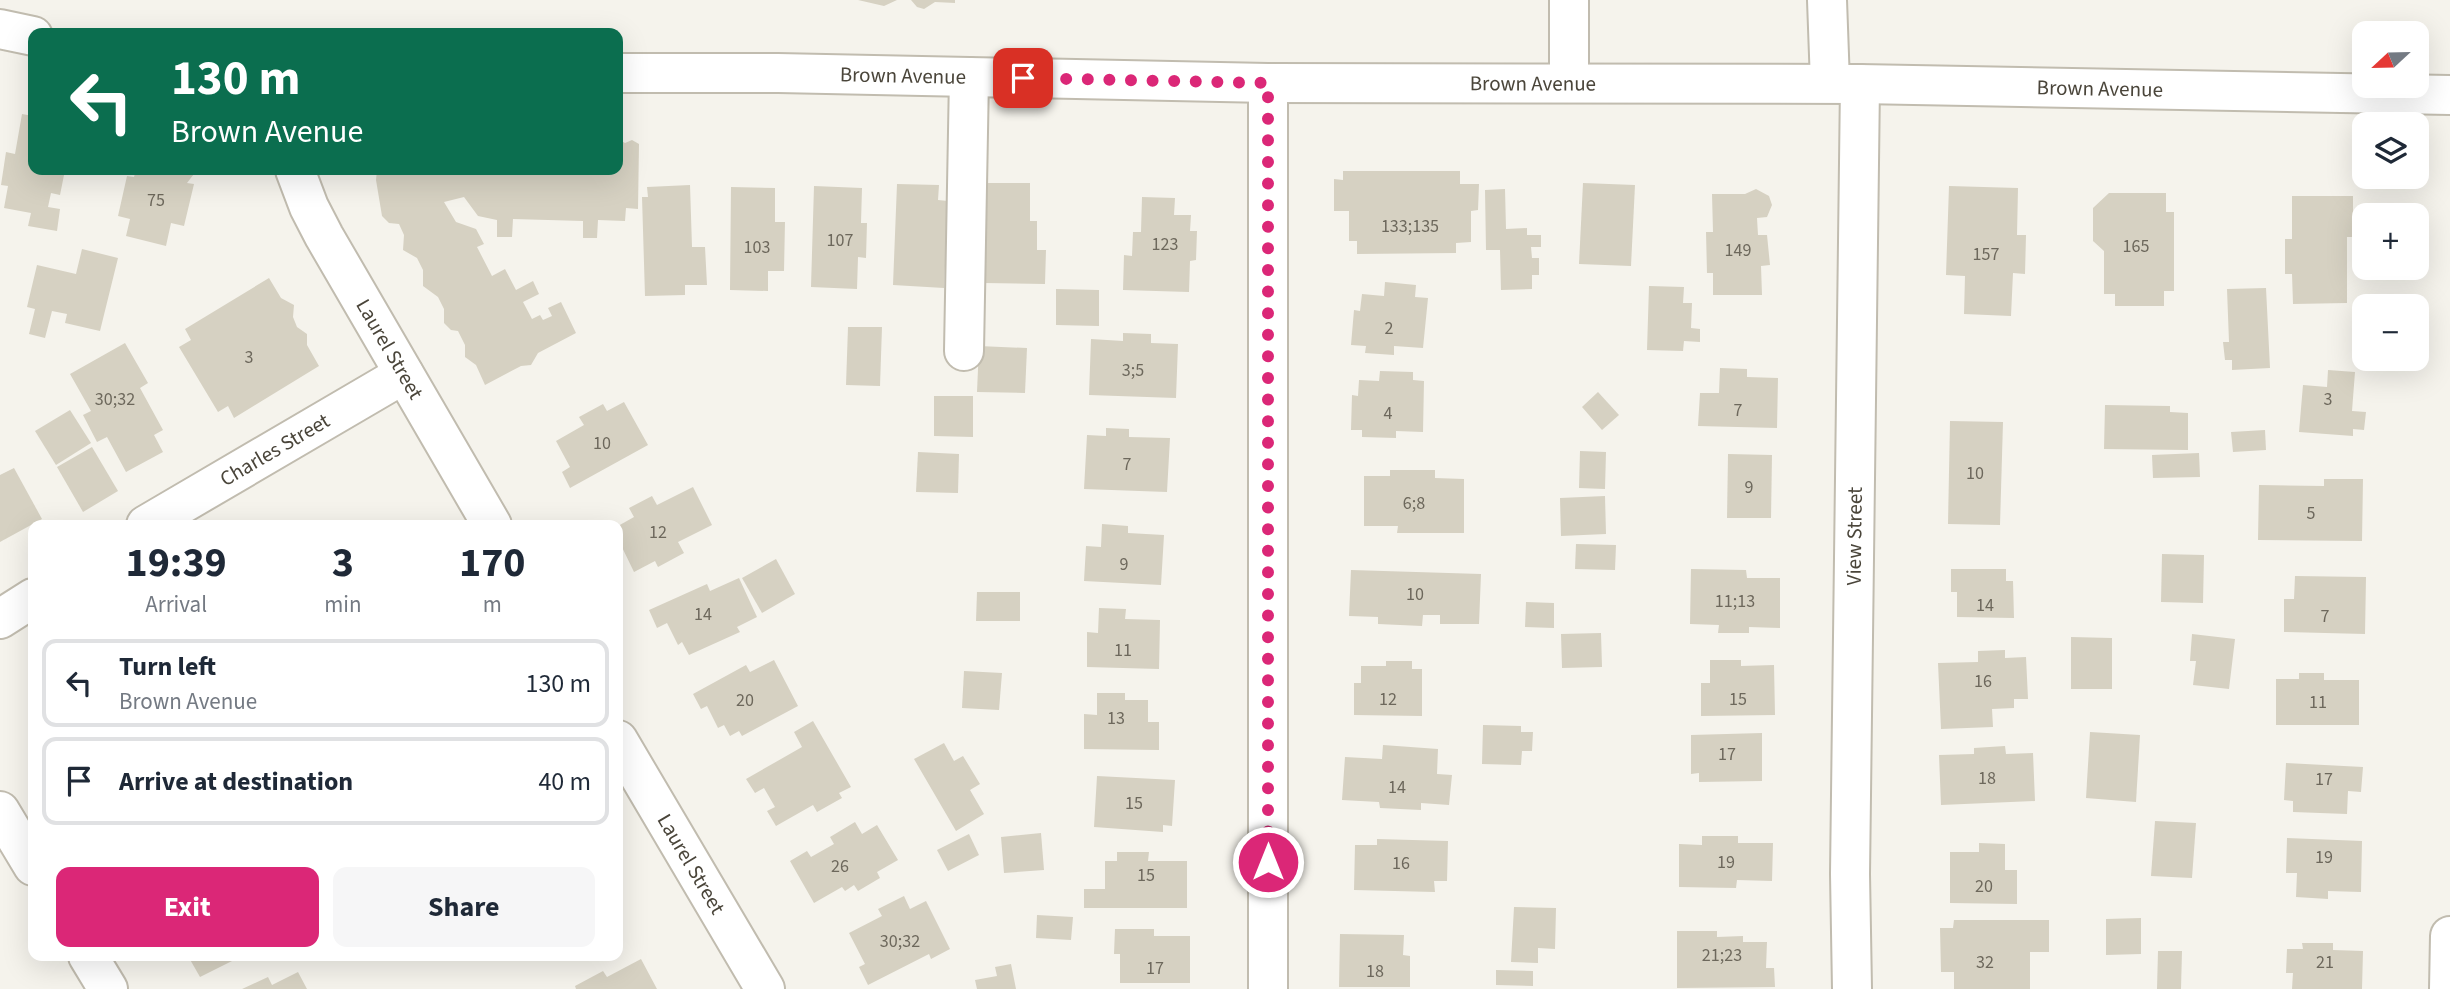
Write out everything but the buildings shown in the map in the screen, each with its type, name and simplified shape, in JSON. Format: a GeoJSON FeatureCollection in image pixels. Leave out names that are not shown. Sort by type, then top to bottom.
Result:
{"type":"FeatureCollection","features":[{"type":"Feature","properties":{"kind":"street"},"geometry":{"type":"LineString","coordinates":[[1569,0],[1569,83]]}},
{"type":"Feature","properties":{"kind":"street","name":"View Street"},"geometry":{"type":"LineString","coordinates":[[1827,0],[1845,83],[1852,989]]}},
{"type":"Feature","properties":{"kind":"street"},"geometry":{"type":"LineString","coordinates":[[0,29],[28,35]]}},
{"type":"Feature","properties":{"kind":"street","name":"Brown Avenue"},"geometry":{"type":"LineString","coordinates":[[623,73],[969,76],[1268,83],[1845,83],[2450,95]]}},
{"type":"Feature","properties":{"kind":"street"},"geometry":{"type":"LineString","coordinates":[[964,351],[969,76]]}},
{"type":"Feature","properties":{"kind":"street"},"geometry":{"type":"LineString","coordinates":[[1268,83],[1268,989]]}},
{"type":"Feature","properties":{"kind":"street","name":"Laurel Street"},"geometry":{"type":"LineString","coordinates":[[297,175],[318,226],[489,520]]}},
{"type":"Feature","properties":{"kind":"street","name":"Charles Street"},"geometry":{"type":"LineString","coordinates":[[155,520],[404,374]]}},
{"type":"Feature","properties":{"kind":"street"},"geometry":{"type":"LineString","coordinates":[[0,619],[28,601]]}},
{"type":"Feature","properties":{"kind":"street","name":"Laurel Street"},"geometry":{"type":"LineString","coordinates":[[623,748],[765,989]]}},
{"type":"Feature","properties":{"kind":"street"},"geometry":{"type":"LineString","coordinates":[[0,811],[28,858]]}},
{"type":"Feature","properties":{"kind":"street"},"geometry":{"type":"LineString","coordinates":[[2449,989],[2450,936]]}},
{"type":"Feature","properties":{"kind":"street"},"geometry":{"type":"LineString","coordinates":[[91,961],[108,989]]}},
{"type":"Feature","properties":{"kind":"route"},"geometry":{"type":"LineString","coordinates":[[1023,78],[1268,83],[1268,862]]}}]}
